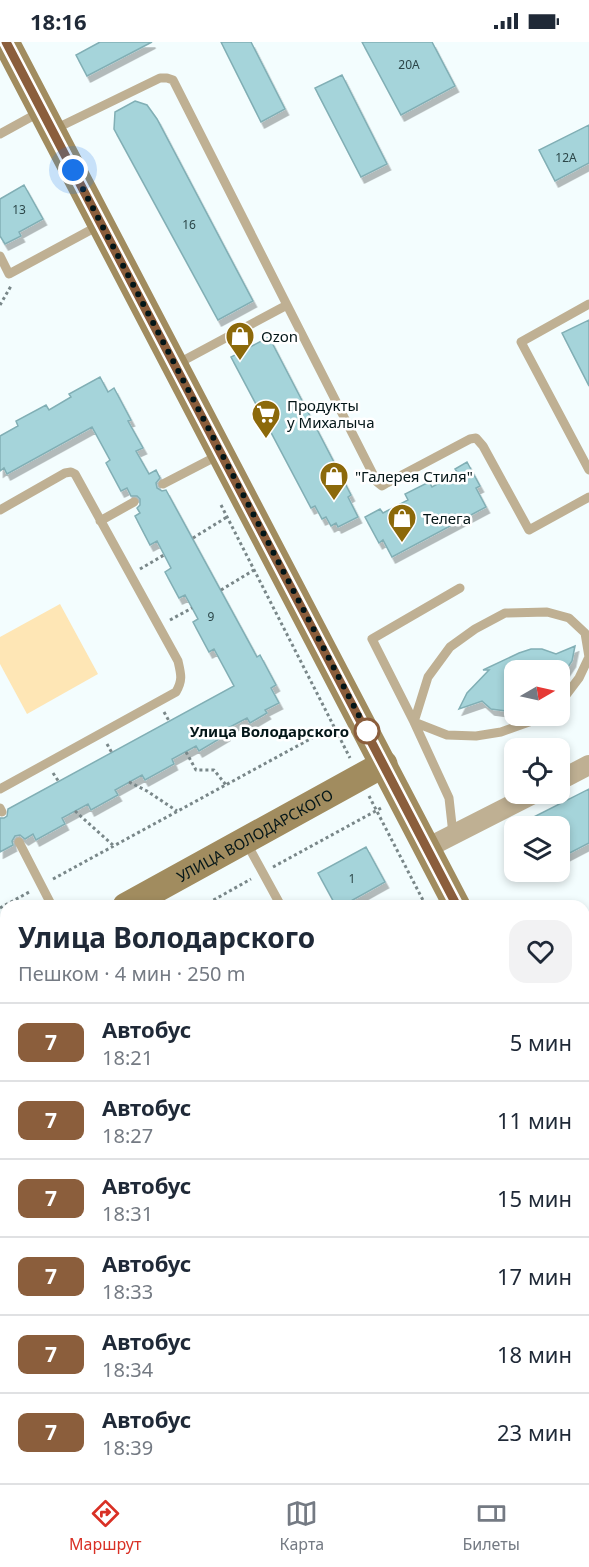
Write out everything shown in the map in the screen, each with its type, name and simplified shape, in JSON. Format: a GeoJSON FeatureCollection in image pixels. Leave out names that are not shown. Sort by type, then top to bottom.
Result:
{"type":"FeatureCollection","features":[{"type":"Feature","properties":{"kind":"main road"},"geometry":{"type":"LineString","coordinates":[[6,42],[454,900]]}},
{"type":"Feature","properties":{"kind":"main road","name":"УЛИЦА ВОЛОДАРСКОГО"},"geometry":{"type":"LineString","coordinates":[[145,900],[245,840],[384,764]]}},
{"type":"Feature","properties":{"kind":"street"},"geometry":{"type":"LineString","coordinates":[[570,775],[589,765]]}},
{"type":"Feature","properties":{"kind":"street"},"geometry":{"type":"LineString","coordinates":[[427,848],[513,804]]}},
{"type":"Feature","properties":{"kind":"lane"},"geometry":{"type":"LineString","coordinates":[[0,134],[47,120],[160,78],[173,80],[376,482],[382,486],[470,439],[476,438],[483,446],[529,530],[589,497]]}},
{"type":"Feature","properties":{"kind":"lane"},"geometry":{"type":"LineString","coordinates":[[0,256],[9,274],[101,224]]}},
{"type":"Feature","properties":{"kind":"lane"},"geometry":{"type":"LineString","coordinates":[[589,304],[520,342],[589,470]]}},
{"type":"Feature","properties":{"kind":"lane"},"geometry":{"type":"LineString","coordinates":[[175,365],[287,305]]}},
{"type":"Feature","properties":{"kind":"lane"},"geometry":{"type":"LineString","coordinates":[[163,484],[221,454]]}},
{"type":"Feature","properties":{"kind":"lane"},"geometry":{"type":"LineString","coordinates":[[0,510],[66,473],[75,474],[178,661],[181,674],[181,684],[176,692],[0,789]]}},
{"type":"Feature","properties":{"kind":"lane"},"geometry":{"type":"LineString","coordinates":[[100,521],[134,502]]}},
{"type":"Feature","properties":{"kind":"lane"},"geometry":{"type":"LineString","coordinates":[[453,834],[448,798],[414,722],[372,639],[460,588]]}},
{"type":"Feature","properties":{"kind":"lane"},"geometry":{"type":"LineString","coordinates":[[414,722],[428,677],[450,647],[475,629],[506,613],[548,612],[569,618],[585,633],[589,657],[579,678],[570,690]]}},
{"type":"Feature","properties":{"kind":"lane"},"geometry":{"type":"LineString","coordinates":[[414,722],[447,735],[476,736],[501,732],[518,726]]}},
{"type":"Feature","properties":{"kind":"lane"},"geometry":{"type":"LineString","coordinates":[[245,840],[278,900]]}},
{"type":"Feature","properties":{"kind":"lane"},"geometry":{"type":"LineString","coordinates":[[19,842],[49,900]]}},
{"type":"Feature","properties":{"kind":"path"},"geometry":{"type":"LineString","coordinates":[[193,538],[227,517]]}},
{"type":"Feature","properties":{"kind":"path"},"geometry":{"type":"LineString","coordinates":[[130,574],[164,555]]}},
{"type":"Feature","properties":{"kind":"path"},"geometry":{"type":"LineString","coordinates":[[221,590],[254,570]]}},
{"type":"Feature","properties":{"kind":"path"},"geometry":{"type":"LineString","coordinates":[[158,626],[192,608]]}},
{"type":"Feature","properties":{"kind":"path"},"geometry":{"type":"LineString","coordinates":[[15,900],[357,713]]}},
{"type":"Feature","properties":{"kind":"path"},"geometry":{"type":"LineString","coordinates":[[186,752],[196,770],[214,770],[226,784]]}},
{"type":"Feature","properties":{"kind":"path"},"geometry":{"type":"LineString","coordinates":[[129,782],[177,811]]}},
{"type":"Feature","properties":{"kind":"path"},"geometry":{"type":"LineString","coordinates":[[214,900],[401,797]]}},
{"type":"Feature","properties":{"kind":"path"},"geometry":{"type":"LineString","coordinates":[[75,811],[114,846]]}},
{"type":"Feature","properties":{"kind":"shaded area"},"geometry":{"type":"Polygon","coordinates":[[[60,604],[98,674],[27,714],[0,664],[0,637],[60,604]]]}},
{"type":"Feature","properties":{"kind":"building"},"geometry":{"type":"Polygon","coordinates":[[[100,42],[152,42],[87,76],[76,55],[100,42]]]}},
{"type":"Feature","properties":{"kind":"building"},"geometry":{"type":"Polygon","coordinates":[[[221,42],[251,42],[285,109],[261,122],[221,42]]]}},
{"type":"Feature","properties":{"kind":"building"},"geometry":{"type":"Polygon","coordinates":[[[362,42],[432,42],[455,86],[401,115],[362,42]]]}},
{"type":"Feature","properties":{"kind":"building"},"geometry":{"type":"Polygon","coordinates":[[[342,75],[387,164],[361,177],[315,88],[342,75]]]}},
{"type":"Feature","properties":{"kind":"building"},"geometry":{"type":"Polygon","coordinates":[[[135,101],[147,105],[157,119],[253,301],[218,320],[114,129],[115,112],[135,101]]]}},
{"type":"Feature","properties":{"kind":"building"},"geometry":{"type":"Polygon","coordinates":[[[589,125],[589,163],[555,181],[539,150],[589,125]]]}},
{"type":"Feature","properties":{"kind":"building"},"geometry":{"type":"Polygon","coordinates":[[[24,185],[43,219],[19,232],[21,236],[5,244],[0,236],[0,199],[24,185]]]}},
{"type":"Feature","properties":{"kind":"building"},"geometry":{"type":"Polygon","coordinates":[[[589,320],[589,386],[562,333],[589,320]]]}},
{"type":"Feature","properties":{"kind":"building"},"geometry":{"type":"Polygon","coordinates":[[[269,337],[351,495],[348,497],[358,517],[338,527],[336,523],[331,526],[326,517],[322,519],[315,506],[311,508],[231,357],[269,337]]]}},
{"type":"Feature","properties":{"kind":"building"},"geometry":{"type":"Polygon","coordinates":[[[100,377],[108,392],[114,388],[143,448],[136,451],[149,474],[156,470],[160,478],[156,483],[157,488],[162,491],[166,490],[257,657],[260,655],[276,685],[271,688],[279,703],[265,710],[267,713],[250,723],[247,718],[224,730],[226,735],[199,751],[196,746],[172,759],[174,764],[145,780],[142,775],[115,790],[118,795],[91,810],[88,804],[62,818],[65,824],[36,840],[33,834],[25,839],[20,835],[15,836],[12,841],[13,845],[0,852],[0,818],[7,816],[8,809],[234,686],[214,649],[209,652],[193,622],[198,619],[185,595],[179,598],[165,572],[171,568],[157,541],[150,545],[135,516],[140,513],[137,508],[140,505],[140,499],[137,496],[131,496],[127,488],[121,491],[106,463],[110,460],[92,427],[7,474],[4,468],[0,471],[0,436],[18,426],[16,421],[46,405],[49,410],[71,397],[69,394],[100,377]]]}},
{"type":"Feature","properties":{"kind":"building"},"geometry":{"type":"Polygon","coordinates":[[[467,462],[480,486],[476,488],[486,507],[392,557],[383,540],[379,543],[365,517],[380,509],[383,513],[408,500],[405,494],[429,482],[432,487],[458,473],[455,469],[467,462]]]}},
{"type":"Feature","properties":{"kind":"building"},"geometry":{"type":"Polygon","coordinates":[[[575,646],[570,664],[570,660],[504,660],[531,649],[542,649],[556,654],[575,646]]]}},
{"type":"Feature","properties":{"kind":"building"},"geometry":{"type":"Polygon","coordinates":[[[504,660],[504,711],[491,709],[482,701],[459,709],[467,693],[489,670],[483,670],[504,660]]]}},
{"type":"Feature","properties":{"kind":"building"},"geometry":{"type":"Polygon","coordinates":[[[589,789],[589,843],[570,853],[570,816],[536,816],[559,804],[570,804],[570,799],[589,789]]]}},
{"type":"Feature","properties":{"kind":"building"},"geometry":{"type":"Polygon","coordinates":[[[366,847],[385,882],[353,900],[333,900],[318,873],[366,847]]]}},
{"type":"Feature","properties":{"kind":"bus line","name":"7"},"geometry":{"type":"LineString","coordinates":[[6,42],[454,900]]}},
{"type":"Feature","properties":{"kind":"place","name":"Ozon"},"geometry":{"type":"Point","coordinates":[240,362]}},
{"type":"Feature","properties":{"kind":"place","name":"Продукты у Михалыча"},"geometry":{"type":"Point","coordinates":[266,440]}},
{"type":"Feature","properties":{"kind":"place","name":"\"Галерея Стиля\""},"geometry":{"type":"Point","coordinates":[334,502]}},
{"type":"Feature","properties":{"kind":"place","name":"Телега"},"geometry":{"type":"Point","coordinates":[402,544]}},
{"type":"Feature","properties":{"kind":"place","name":"Улица Володарского"},"geometry":{"type":"Point","coordinates":[367,731]}},
{"type":"Feature","properties":{"kind":"route"},"geometry":{"type":"LineString","coordinates":[[73,170],[367,731]]}}]}
